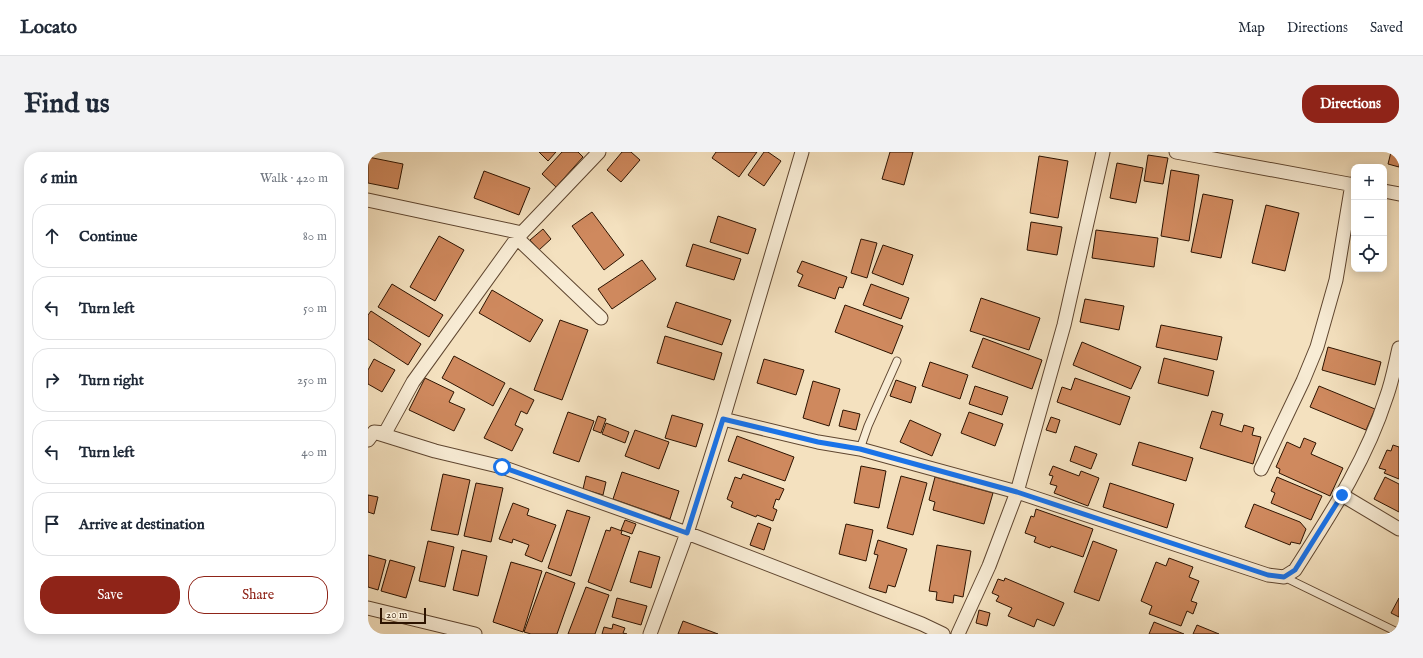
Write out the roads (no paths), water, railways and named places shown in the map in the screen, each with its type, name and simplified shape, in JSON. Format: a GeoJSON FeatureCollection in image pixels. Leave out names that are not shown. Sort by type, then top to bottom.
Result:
{"type":"FeatureCollection","features":[{"type":"Feature","properties":{"kind":"street"},"geometry":{"type":"LineString","coordinates":[[371,436],[385,433],[413,382],[519,235],[599,152]]}},
{"type":"Feature","properties":{"kind":"street"},"geometry":{"type":"LineString","coordinates":[[650,634],[687,533],[723,419],[802,152]]}},
{"type":"Feature","properties":{"kind":"street"},"geometry":{"type":"LineString","coordinates":[[958,634],[989,566],[1017,492],[1064,325],[1103,152]]}},
{"type":"Feature","properties":{"kind":"street"},"geometry":{"type":"LineString","coordinates":[[1176,152],[1351,184]]}},
{"type":"Feature","properties":{"kind":"street"},"geometry":{"type":"LineString","coordinates":[[1387,192],[1399,194]]}},
{"type":"Feature","properties":{"kind":"street"},"geometry":{"type":"LineString","coordinates":[[1261,469],[1303,381],[1317,347],[1336,280],[1351,195]]}},
{"type":"Feature","properties":{"kind":"street"},"geometry":{"type":"LineString","coordinates":[[368,200],[519,235],[601,318]]}},
{"type":"Feature","properties":{"kind":"street"},"geometry":{"type":"LineString","coordinates":[[723,419],[818,442],[860,449],[1017,492],[1268,575],[1284,577],[1295,570],[1342,495],[1365,452],[1386,399],[1399,348]]}},
{"type":"Feature","properties":{"kind":"street"},"geometry":{"type":"LineString","coordinates":[[371,436],[502,467],[687,533],[922,629],[943,634]]}},
{"type":"Feature","properties":{"kind":"street"},"geometry":{"type":"LineString","coordinates":[[1342,495],[1399,529]]}},
{"type":"Feature","properties":{"kind":"street"},"geometry":{"type":"LineString","coordinates":[[368,608],[475,634]]}},
{"type":"Feature","properties":{"kind":"lane"},"geometry":{"type":"LineString","coordinates":[[860,449],[868,426],[897,361]]}},
{"type":"Feature","properties":{"kind":"lane"},"geometry":{"type":"LineString","coordinates":[[1284,577],[1399,633]]}}]}
